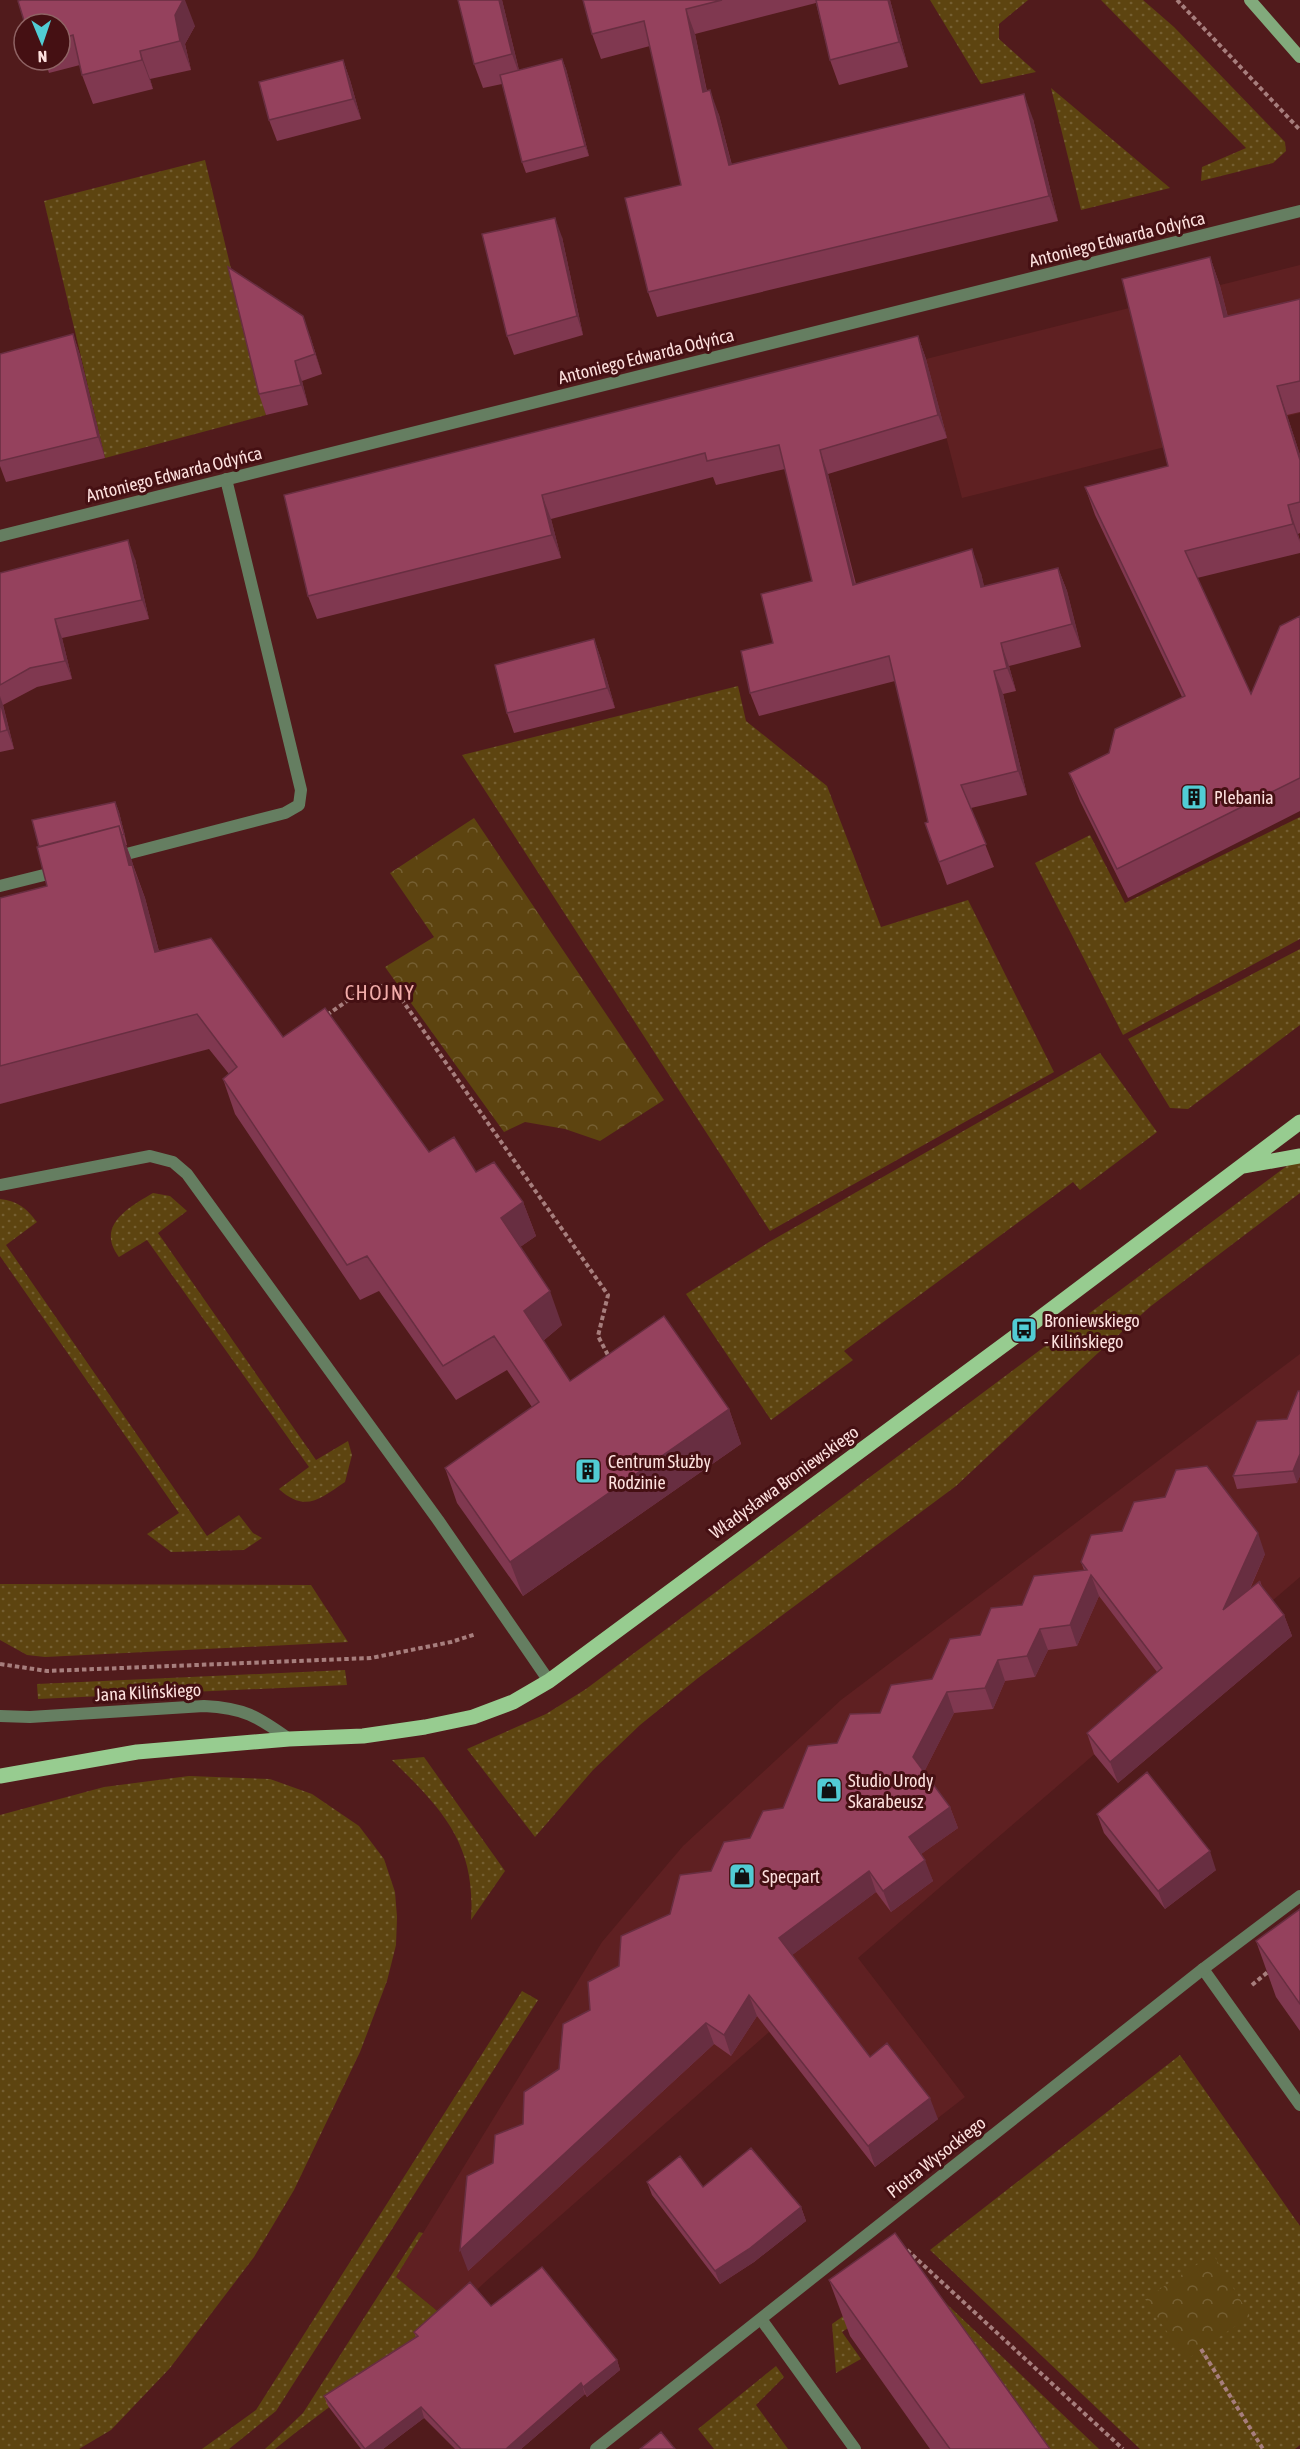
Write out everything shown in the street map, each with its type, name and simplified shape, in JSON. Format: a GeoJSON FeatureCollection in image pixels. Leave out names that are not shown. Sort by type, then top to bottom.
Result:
{"type":"FeatureCollection","features":[{"type":"Feature","properties":{"kind":"main road"},"geometry":{"type":"LineString","coordinates":[[1250,0],[1300,57]]}},
{"type":"Feature","properties":{"kind":"main road","name":"Władysława Broniewskiego"},"geometry":{"type":"LineString","coordinates":[[0,1776],[137,1752],[290,1739],[313,1740],[363,1736],[473,1717],[513,1702],[549,1681],[1024,1330],[1300,1122]]}},
{"type":"Feature","properties":{"kind":"main road","name":"Władysława Broniewskiego"},"geometry":{"type":"LineString","coordinates":[[1240,1167],[1300,1156]]}},
{"type":"Feature","properties":{"kind":"street","name":"Antoniego Edwarda Odyńca"},"geometry":{"type":"LineString","coordinates":[[0,536],[1300,211]]}},
{"type":"Feature","properties":{"kind":"street"},"geometry":{"type":"LineString","coordinates":[[103,860],[285,813],[299,805],[301,790],[226,479]]}},
{"type":"Feature","properties":{"kind":"street"},"geometry":{"type":"LineString","coordinates":[[0,886],[68,869]]}},
{"type":"Feature","properties":{"kind":"street"},"geometry":{"type":"LineString","coordinates":[[0,1185],[150,1156],[173,1162],[187,1174],[404,1473],[549,1681]]}},
{"type":"Feature","properties":{"kind":"street","name":"Jana Kilińskiego"},"geometry":{"type":"LineString","coordinates":[[0,1716],[30,1717],[204,1706],[231,1708],[258,1717],[290,1739]]}},
{"type":"Feature","properties":{"kind":"street","name":"Piotra Wysockiego"},"geometry":{"type":"LineString","coordinates":[[596,2449],[1203,1969],[1300,1896]]}},
{"type":"Feature","properties":{"kind":"street"},"geometry":{"type":"LineString","coordinates":[[1203,1969],[1300,2105]]}},
{"type":"Feature","properties":{"kind":"street"},"geometry":{"type":"LineString","coordinates":[[761,2319],[855,2449]]}},
{"type":"Feature","properties":{"kind":"path"},"geometry":{"type":"LineString","coordinates":[[1177,0],[1300,130]]}},
{"type":"Feature","properties":{"kind":"path"},"geometry":{"type":"LineString","coordinates":[[321,1019],[370,985],[393,987],[608,1295],[598,1336],[614,1366]]}},
{"type":"Feature","properties":{"kind":"path"},"geometry":{"type":"LineString","coordinates":[[0,1664],[48,1671],[371,1658],[451,1642],[507,1621]]}},
{"type":"Feature","properties":{"kind":"path"},"geometry":{"type":"LineString","coordinates":[[1245,1990],[1272,1968]]}},
{"type":"Feature","properties":{"kind":"path"},"geometry":{"type":"LineString","coordinates":[[879,2226],[1123,2449]]}},
{"type":"Feature","properties":{"kind":"path"},"geometry":{"type":"LineString","coordinates":[[1201,2349],[1263,2449]]}},
{"type":"Feature","properties":{"kind":"shaded area"},"geometry":{"type":"Polygon","coordinates":[[[1300,265],[1300,413],[962,498],[926,359],[1300,265]]]}},
{"type":"Feature","properties":{"kind":"shaded area"},"geometry":{"type":"Polygon","coordinates":[[[1300,1354],[1300,1577],[858,1958],[965,2097],[875,2167],[769,2032],[484,2283],[447,2319],[396,2277],[602,1942],[683,1846],[841,1700],[1300,1354]]]}},
{"type":"Feature","properties":{"kind":"green space"},"geometry":{"type":"Polygon","coordinates":[[[930,0],[1028,0],[999,24],[999,39],[1036,72],[981,84],[930,0]]]}},
{"type":"Feature","properties":{"kind":"green space"},"geometry":{"type":"Polygon","coordinates":[[[1101,0],[1143,0],[1174,27],[1285,142],[1286,151],[1273,163],[1201,181],[1202,167],[1246,148],[1101,0]]]}},
{"type":"Feature","properties":{"kind":"green space"},"geometry":{"type":"Polygon","coordinates":[[[1051,88],[1170,188],[1081,210],[1051,88]]]}},
{"type":"Feature","properties":{"kind":"green space"},"geometry":{"type":"Polygon","coordinates":[[[205,160],[266,415],[105,458],[44,201],[205,160]]]}},
{"type":"Feature","properties":{"kind":"green space"},"geometry":{"type":"Polygon","coordinates":[[[738,686],[746,721],[827,786],[881,927],[968,900],[1054,1072],[770,1231],[462,755],[738,686]]]}},
{"type":"Feature","properties":{"kind":"green space"},"geometry":{"type":"Polygon","coordinates":[[[1300,817],[1300,939],[1123,1035],[1035,863],[1090,835],[1125,903],[1300,817]]]}},
{"type":"Feature","properties":{"kind":"green space"},"geometry":{"type":"Polygon","coordinates":[[[474,818],[664,1100],[600,1141],[565,1129],[525,1122],[504,1132],[385,967],[434,937],[390,873],[474,818]]]}},
{"type":"Feature","properties":{"kind":"green space"},"geometry":{"type":"Polygon","coordinates":[[[1300,949],[1300,1025],[1188,1109],[1170,1108],[1128,1039],[1300,949]]]}},
{"type":"Feature","properties":{"kind":"green space"},"geometry":{"type":"Polygon","coordinates":[[[1100,1053],[1157,1132],[1080,1190],[1073,1182],[844,1351],[853,1360],[771,1420],[686,1294],[769,1242],[1100,1053]]]}},
{"type":"Feature","properties":{"kind":"green space"},"geometry":{"type":"Polygon","coordinates":[[[1300,1156],[1300,1193],[1151,1306],[956,1486],[698,1678],[640,1725],[593,1770],[535,1837],[467,1749],[546,1714],[586,1689],[1300,1156]]]}},
{"type":"Feature","properties":{"kind":"green space"},"geometry":{"type":"Polygon","coordinates":[[[153,1193],[170,1196],[187,1211],[158,1233],[316,1460],[348,1441],[352,1455],[345,1482],[328,1494],[305,1502],[288,1496],[279,1489],[309,1467],[147,1240],[119,1257],[111,1236],[113,1227],[125,1211],[153,1193]]]}},
{"type":"Feature","properties":{"kind":"green space"},"geometry":{"type":"Polygon","coordinates":[[[0,1199],[12,1201],[21,1206],[37,1222],[6,1245],[207,1536],[239,1515],[253,1533],[262,1538],[244,1550],[171,1552],[147,1534],[179,1513],[0,1256],[0,1199]]]}},
{"type":"Feature","properties":{"kind":"green space"},"geometry":{"type":"Polygon","coordinates":[[[0,1584],[311,1585],[348,1642],[45,1657],[27,1655],[0,1640],[0,1584]]]}},
{"type":"Feature","properties":{"kind":"green space"},"geometry":{"type":"Polygon","coordinates":[[[345,1670],[347,1685],[38,1699],[37,1684],[345,1670]]]}},
{"type":"Feature","properties":{"kind":"green space"},"geometry":{"type":"Polygon","coordinates":[[[424,1757],[505,1871],[471,1920],[471,1893],[462,1849],[441,1813],[427,1795],[392,1760],[424,1757]]]}},
{"type":"Feature","properties":{"kind":"green space"},"geometry":{"type":"Polygon","coordinates":[[[189,1776],[270,1779],[312,1794],[359,1826],[384,1859],[395,1892],[396,1945],[387,1981],[360,2052],[294,2190],[254,2257],[170,2368],[111,2430],[79,2449],[0,2449],[0,1815],[104,1787],[189,1776]]]}},
{"type":"Feature","properties":{"kind":"green space"},"geometry":{"type":"Polygon","coordinates":[[[522,1991],[538,2000],[276,2411],[229,2449],[202,2449],[256,2410],[522,1991]]]}},
{"type":"Feature","properties":{"kind":"green space"},"geometry":{"type":"Polygon","coordinates":[[[1180,2055],[1300,2226],[1300,2445],[1295,2449],[1140,2449],[930,2250],[1180,2055]]]}},
{"type":"Feature","properties":{"kind":"green space"},"geometry":{"type":"Polygon","coordinates":[[[419,2232],[423,2233],[396,2277],[447,2319],[275,2449],[265,2449],[303,2413],[419,2232]]]}},
{"type":"Feature","properties":{"kind":"green space"},"geometry":{"type":"Polygon","coordinates":[[[1213,2254],[1250,2316],[1186,2360],[1145,2299],[1213,2254]]]}},
{"type":"Feature","properties":{"kind":"green space"},"geometry":{"type":"Polygon","coordinates":[[[910,2269],[1099,2449],[1032,2449],[913,2284],[842,2332],[861,2359],[836,2373],[832,2324],[910,2269]]]}},
{"type":"Feature","properties":{"kind":"green space"},"geometry":{"type":"Polygon","coordinates":[[[776,2366],[784,2377],[756,2405],[788,2449],[714,2449],[698,2429],[776,2366]]]}},
{"type":"Feature","properties":{"kind":"building"},"geometry":{"type":"Polygon","coordinates":[[[183,0],[175,15],[180,41],[140,51],[142,60],[82,75],[72,35],[72,12],[21,12],[18,1],[183,0]]]}},
{"type":"Feature","properties":{"kind":"building"},"geometry":{"type":"Polygon","coordinates":[[[458,0],[499,0],[512,54],[474,64],[458,0]]]}},
{"type":"Feature","properties":{"kind":"building"},"geometry":{"type":"Polygon","coordinates":[[[583,0],[722,0],[686,9],[703,92],[710,90],[729,165],[1024,94],[1049,196],[648,292],[625,198],[681,185],[644,21],[592,34],[583,0]]]}},
{"type":"Feature","properties":{"kind":"building"},"geometry":{"type":"Polygon","coordinates":[[[816,0],[888,0],[899,42],[830,60],[816,0]]]}},
{"type":"Feature","properties":{"kind":"building"},"geometry":{"type":"Polygon","coordinates":[[[562,59],[585,146],[522,162],[500,75],[562,59]]]}},
{"type":"Feature","properties":{"kind":"building"},"geometry":{"type":"Polygon","coordinates":[[[343,60],[353,99],[269,120],[259,82],[343,60]]]}},
{"type":"Feature","properties":{"kind":"building"},"geometry":{"type":"Polygon","coordinates":[[[555,218],[577,316],[507,336],[482,234],[555,218]]]}},
{"type":"Feature","properties":{"kind":"building"},"geometry":{"type":"Polygon","coordinates":[[[1210,257],[1224,317],[1300,299],[1300,381],[1277,386],[1300,460],[1300,502],[1288,505],[1293,524],[1185,551],[1251,694],[1280,626],[1300,616],[1300,778],[1117,869],[1069,773],[1109,753],[1115,729],[1185,696],[1085,487],[1168,466],[1122,279],[1210,257]]]}},
{"type":"Feature","properties":{"kind":"building"},"geometry":{"type":"Polygon","coordinates":[[[228,267],[303,316],[315,354],[295,361],[301,385],[259,394],[228,267]]]}},
{"type":"Feature","properties":{"kind":"building"},"geometry":{"type":"Polygon","coordinates":[[[73,334],[98,437],[0,461],[0,354],[73,334]]]}},
{"type":"Feature","properties":{"kind":"building"},"geometry":{"type":"Polygon","coordinates":[[[918,336],[938,415],[820,450],[853,585],[972,549],[981,587],[1058,568],[1072,624],[1001,643],[1007,668],[994,671],[1018,771],[961,785],[986,844],[939,862],[925,823],[928,822],[889,656],[750,693],[741,651],[773,643],[761,594],[812,581],[779,445],[707,461],[705,453],[542,495],[552,535],[308,596],[284,495],[918,336]]]}},
{"type":"Feature","properties":{"kind":"building"},"geometry":{"type":"Polygon","coordinates":[[[128,540],[142,600],[55,619],[65,661],[30,668],[0,685],[0,573],[128,540]]]}},
{"type":"Feature","properties":{"kind":"building"},"geometry":{"type":"Polygon","coordinates":[[[594,639],[607,688],[507,713],[495,665],[594,639]]]}},
{"type":"Feature","properties":{"kind":"building"},"geometry":{"type":"Polygon","coordinates":[[[0,701],[7,730],[0,732],[0,701]]]}},
{"type":"Feature","properties":{"kind":"building"},"geometry":{"type":"Polygon","coordinates":[[[115,802],[124,834],[122,835],[119,826],[39,847],[32,820],[115,802]]]}},
{"type":"Feature","properties":{"kind":"building"},"geometry":{"type":"Polygon","coordinates":[[[119,826],[129,865],[132,864],[155,952],[211,938],[283,1037],[325,1008],[429,1152],[454,1137],[476,1172],[494,1162],[523,1202],[501,1218],[550,1291],[524,1311],[570,1381],[664,1316],[729,1409],[510,1562],[445,1468],[539,1402],[494,1336],[443,1366],[367,1256],[347,1265],[223,1079],[237,1067],[197,1014],[0,1066],[0,898],[47,886],[37,847],[119,826]]]}},
{"type":"Feature","properties":{"kind":"building"},"geometry":{"type":"Polygon","coordinates":[[[1298,1391],[1300,1391],[1300,1454],[1293,1471],[1233,1476],[1257,1421],[1287,1419],[1298,1391]]]}},
{"type":"Feature","properties":{"kind":"building"},"geometry":{"type":"Polygon","coordinates":[[[1207,1466],[1258,1533],[1223,1610],[1260,1581],[1259,1583],[1284,1615],[1110,1762],[1087,1733],[1162,1668],[1091,1575],[1070,1625],[1040,1629],[1027,1656],[998,1660],[985,1688],[947,1692],[913,1757],[950,1807],[909,1837],[925,1860],[883,1891],[869,1871],[779,1938],[870,2057],[887,2043],[930,2098],[868,2146],[749,1995],[724,2035],[706,2023],[460,2250],[467,2176],[493,2163],[495,2135],[523,2124],[524,2092],[559,2069],[563,2024],[590,2010],[588,1982],[619,1966],[621,1936],[670,1914],[680,1875],[711,1871],[724,1842],[750,1838],[763,1811],[783,1808],[808,1746],[837,1743],[850,1714],[880,1713],[891,1685],[932,1679],[950,1639],[980,1635],[991,1608],[1022,1605],[1034,1576],[1087,1570],[1081,1562],[1091,1535],[1122,1531],[1134,1502],[1165,1497],[1176,1470],[1207,1466]]]}},
{"type":"Feature","properties":{"kind":"building"},"geometry":{"type":"Polygon","coordinates":[[[1147,1772],[1210,1851],[1158,1891],[1097,1814],[1147,1772]]]}},
{"type":"Feature","properties":{"kind":"building"},"geometry":{"type":"Polygon","coordinates":[[[1300,1909],[1300,2004],[1256,1941],[1300,1909]]]}},
{"type":"Feature","properties":{"kind":"building"},"geometry":{"type":"Polygon","coordinates":[[[751,2148],[801,2207],[749,2249],[715,2271],[647,2182],[680,2156],[703,2187],[751,2148]]]}},
{"type":"Feature","properties":{"kind":"building"},"geometry":{"type":"Polygon","coordinates":[[[895,2233],[1050,2449],[950,2449],[829,2280],[895,2233]]]}},
{"type":"Feature","properties":{"kind":"building"},"geometry":{"type":"Polygon","coordinates":[[[542,2267],[617,2360],[583,2387],[581,2383],[506,2449],[461,2449],[421,2407],[365,2449],[324,2396],[418,2336],[414,2332],[470,2282],[491,2306],[542,2267]]]}},
{"type":"Feature","properties":{"kind":"building"},"geometry":{"type":"Polygon","coordinates":[[[661,2432],[675,2449],[640,2449],[661,2432]]]}},
{"type":"Feature","properties":{"kind":"place","name":"Plebania"},"geometry":{"type":"Point","coordinates":[1194,797]}},
{"type":"Feature","properties":{"kind":"place","name":"Broniewskiego - Kilińskiego"},"geometry":{"type":"Point","coordinates":[1024,1330]}},
{"type":"Feature","properties":{"kind":"place","name":"Centrum Służby Rodzinie"},"geometry":{"type":"Point","coordinates":[588,1471]}},
{"type":"Feature","properties":{"kind":"place","name":"Studio Urody Skarabeusz"},"geometry":{"type":"Point","coordinates":[829,1790]}},
{"type":"Feature","properties":{"kind":"place","name":"Specpart"},"geometry":{"type":"Point","coordinates":[742,1876]}},
{"type":"Feature","properties":{"kind":"district","name":"CHOJNY"},"geometry":{"type":"Point","coordinates":[380,992]}}]}
